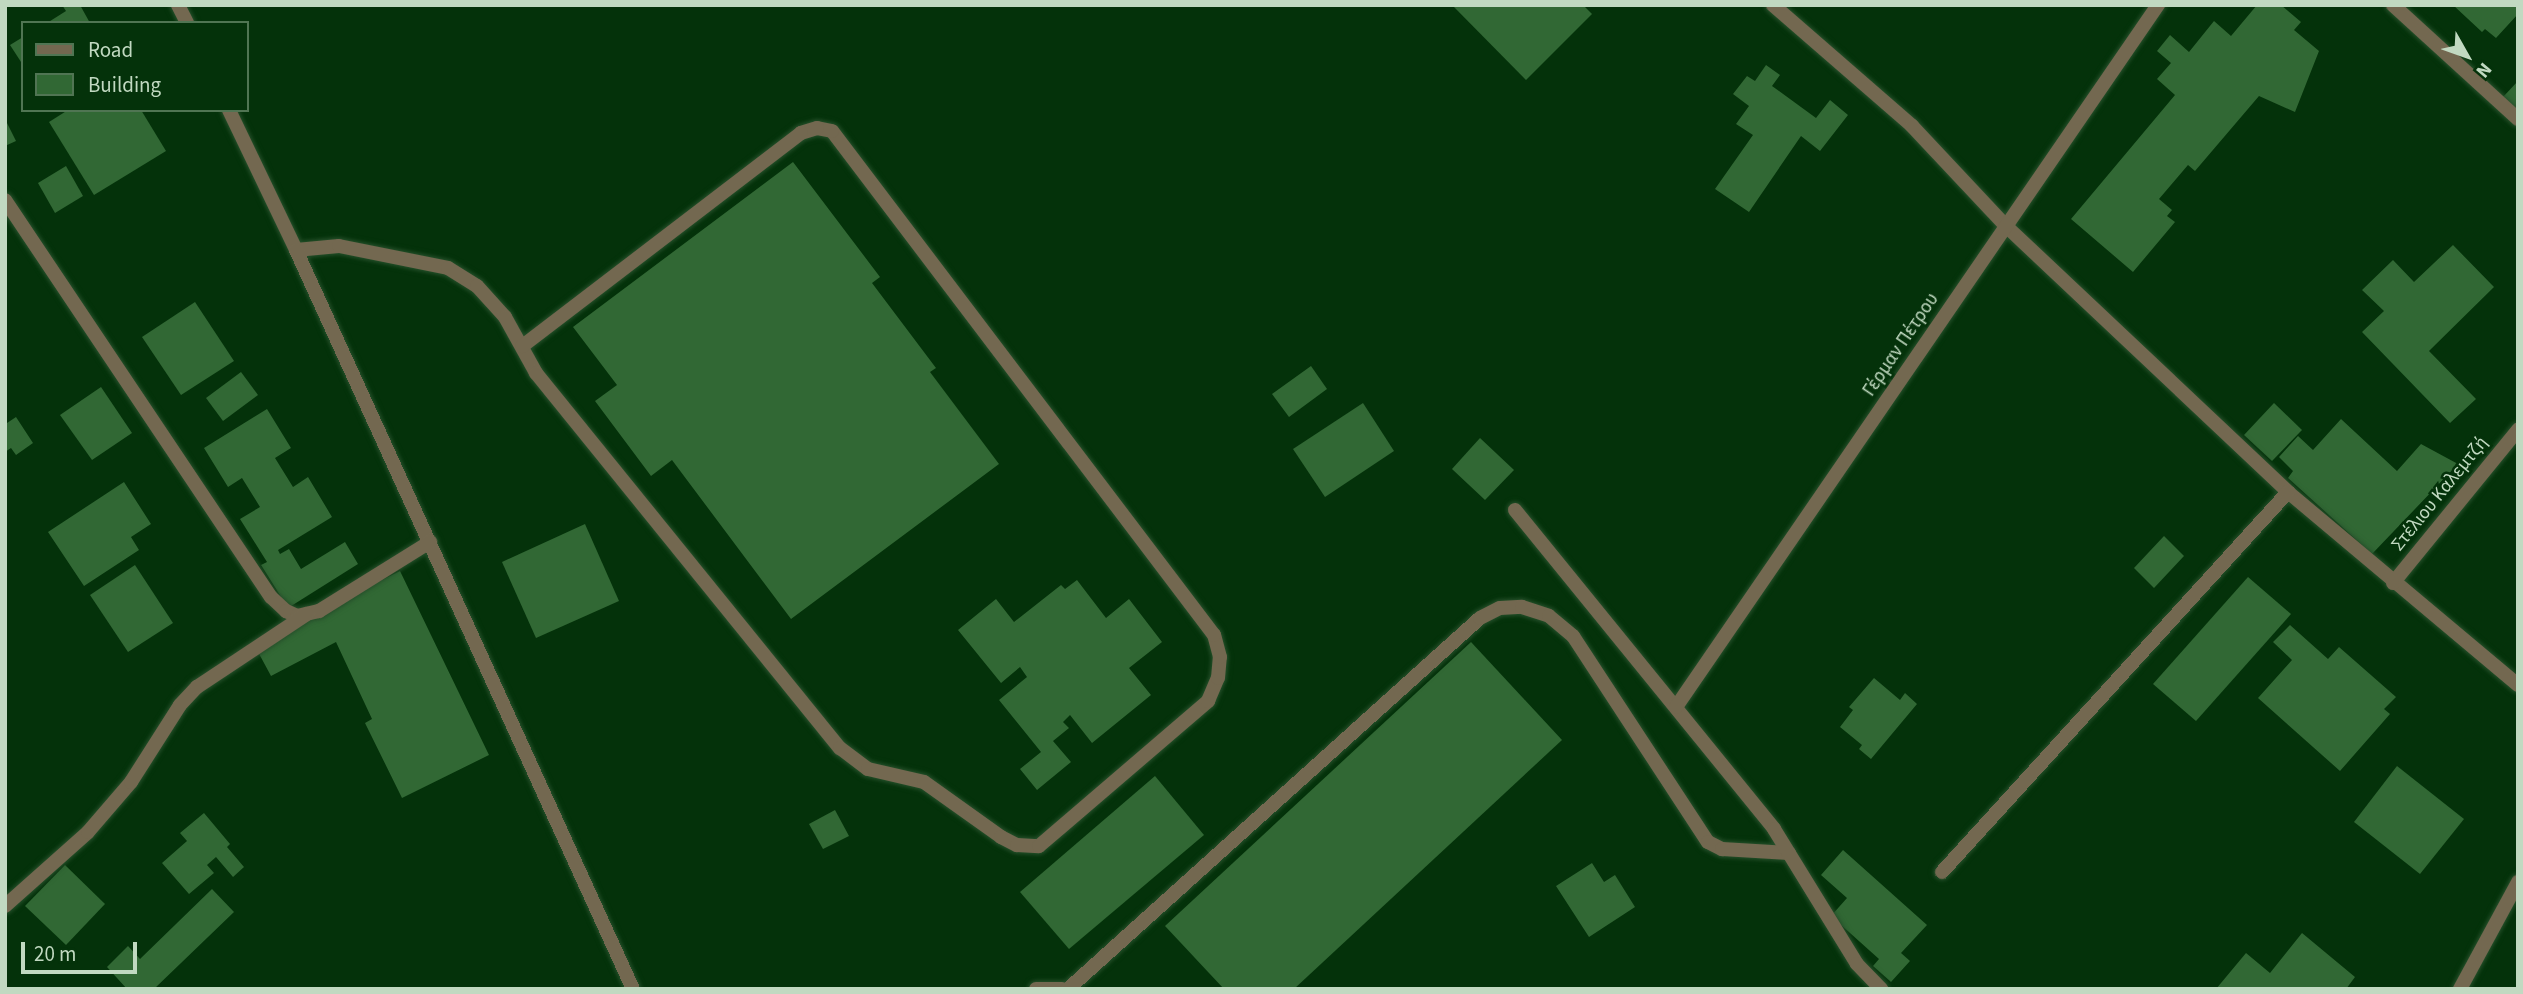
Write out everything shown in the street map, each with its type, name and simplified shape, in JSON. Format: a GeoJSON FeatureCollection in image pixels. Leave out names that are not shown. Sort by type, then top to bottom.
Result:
{"type":"FeatureCollection","features":[{"type":"Feature","properties":{"kind":"street"},"geometry":{"type":"LineString","coordinates":[[178,5],[186,21]]}},
{"type":"Feature","properties":{"kind":"street"},"geometry":{"type":"LineString","coordinates":[[1773,5],[1912,126],[2006,226],[2288,492],[2393,583],[2518,685]]}},
{"type":"Feature","properties":{"kind":"street","name":"Γέρμαν Πέτρου"},"geometry":{"type":"LineString","coordinates":[[1676,707],[2158,5]]}},
{"type":"Feature","properties":{"kind":"street"},"geometry":{"type":"LineString","coordinates":[[2393,5],[2518,119]]}},
{"type":"Feature","properties":{"kind":"street"},"geometry":{"type":"LineString","coordinates":[[230,112],[296,250],[633,989]]}},
{"type":"Feature","properties":{"kind":"street"},"geometry":{"type":"LineString","coordinates":[[296,250],[339,246],[448,268],[477,286],[505,317],[536,373],[839,748],[868,769],[924,782],[1001,837],[1017,845],[1039,846],[1208,702],[1219,668],[1214,635],[832,131],[817,128],[801,134],[522,346]]}},
{"type":"Feature","properties":{"kind":"street"},"geometry":{"type":"LineString","coordinates":[[5,200],[271,597],[298,616],[319,611],[430,542]]}},
{"type":"Feature","properties":{"kind":"street","name":"Στέλιου Καλεμτζή"},"geometry":{"type":"LineString","coordinates":[[2393,583],[2518,430]]}},
{"type":"Feature","properties":{"kind":"street"},"geometry":{"type":"LineString","coordinates":[[1942,872],[2288,492]]}},
{"type":"Feature","properties":{"kind":"street"},"geometry":{"type":"LineString","coordinates":[[1515,510],[1676,707],[1789,853],[1857,964],[1881,989]]}},
{"type":"Feature","properties":{"kind":"street"},"geometry":{"type":"LineString","coordinates":[[1068,989],[1480,618],[1500,608],[1522,607],[1549,616],[1573,636],[1708,842],[1722,849],[1789,853]]}},
{"type":"Feature","properties":{"kind":"street"},"geometry":{"type":"LineString","coordinates":[[5,906],[88,832],[131,782],[180,705],[197,687],[309,614]]}},
{"type":"Feature","properties":{"kind":"street"},"geometry":{"type":"LineString","coordinates":[[2460,989],[2518,882]]}},
{"type":"Feature","properties":{"kind":"street"},"geometry":{"type":"LineString","coordinates":[[1036,989],[1062,989]]}},
{"type":"Feature","properties":{"kind":"building"},"geometry":{"type":"Polygon","coordinates":[[[62,5],[80,5],[89,21],[50,21],[66,11],[62,5]]]}},
{"type":"Feature","properties":{"kind":"building"},"geometry":{"type":"Polygon","coordinates":[[[1452,5],[1583,5],[1592,14],[1526,80],[1452,5]]]}},
{"type":"Feature","properties":{"kind":"building"},"geometry":{"type":"Polygon","coordinates":[[[2257,5],[2281,5],[2301,22],[2294,30],[2319,51],[2295,112],[2259,96],[2195,171],[2188,165],[2159,199],[2172,210],[2167,216],[2175,222],[2133,272],[2071,219],[2175,95],[2157,79],[2171,63],[2157,51],[2170,35],[2189,52],[2214,21],[2231,36],[2257,5]]]}},
{"type":"Feature","properties":{"kind":"building"},"geometry":{"type":"Polygon","coordinates":[[[2453,5],[2518,5],[2518,14],[2496,38],[2485,29],[2482,32],[2453,5]]]}},
{"type":"Feature","properties":{"kind":"building"},"geometry":{"type":"Polygon","coordinates":[[[21,38],[21,62],[10,45],[21,38]]]}},
{"type":"Feature","properties":{"kind":"building"},"geometry":{"type":"Polygon","coordinates":[[[1766,65],[1780,75],[1772,86],[1816,118],[1830,100],[1848,115],[1820,151],[1801,136],[1749,212],[1715,189],[1753,135],[1736,124],[1749,106],[1733,94],[1747,76],[1755,81],[1766,65]]]}},
{"type":"Feature","properties":{"kind":"building"},"geometry":{"type":"Polygon","coordinates":[[[2518,81],[2518,110],[2503,97],[2518,81]]]}},
{"type":"Feature","properties":{"kind":"building"},"geometry":{"type":"Polygon","coordinates":[[[65,112],[142,112],[166,151],[94,195],[49,122],[65,112]]]}},
{"type":"Feature","properties":{"kind":"building"},"geometry":{"type":"Polygon","coordinates":[[[5,119],[16,141],[5,146],[5,119]]]}},
{"type":"Feature","properties":{"kind":"building"},"geometry":{"type":"Polygon","coordinates":[[[793,162],[880,277],[872,283],[936,368],[930,372],[999,464],[791,619],[672,460],[651,476],[595,401],[617,385],[573,327],[793,162]]]}},
{"type":"Feature","properties":{"kind":"building"},"geometry":{"type":"Polygon","coordinates":[[[66,166],[83,196],[55,213],[38,183],[66,166]]]}},
{"type":"Feature","properties":{"kind":"building"},"geometry":{"type":"Polygon","coordinates":[[[2453,245],[2494,287],[2429,351],[2476,399],[2450,423],[2362,332],[2384,311],[2362,290],[2393,260],[2414,282],[2453,245]]]}},
{"type":"Feature","properties":{"kind":"building"},"geometry":{"type":"Polygon","coordinates":[[[195,302],[234,361],[181,395],[142,337],[195,302]]]}},
{"type":"Feature","properties":{"kind":"building"},"geometry":{"type":"Polygon","coordinates":[[[1311,366],[1327,389],[1289,417],[1272,394],[1311,366]]]}},
{"type":"Feature","properties":{"kind":"building"},"geometry":{"type":"Polygon","coordinates":[[[241,372],[258,395],[223,421],[206,398],[241,372]]]}},
{"type":"Feature","properties":{"kind":"building"},"geometry":{"type":"Polygon","coordinates":[[[101,387],[132,433],[92,460],[60,415],[101,387]]]}},
{"type":"Feature","properties":{"kind":"building"},"geometry":{"type":"Polygon","coordinates":[[[1363,403],[1394,451],[1325,497],[1293,449],[1363,403]]]}},
{"type":"Feature","properties":{"kind":"building"},"geometry":{"type":"Polygon","coordinates":[[[2274,403],[2302,430],[2272,461],[2244,435],[2274,403]]]}},
{"type":"Feature","properties":{"kind":"building"},"geometry":{"type":"Polygon","coordinates":[[[267,409],[291,448],[275,458],[293,487],[308,477],[332,517],[278,550],[280,554],[289,549],[301,569],[345,542],[358,564],[288,608],[261,565],[267,562],[240,519],[260,507],[242,478],[228,487],[204,448],[267,409]]]}},
{"type":"Feature","properties":{"kind":"building"},"geometry":{"type":"Polygon","coordinates":[[[16,417],[33,443],[16,455],[11,448],[5,452],[5,420],[7,423],[16,417]]]}},
{"type":"Feature","properties":{"kind":"building"},"geometry":{"type":"Polygon","coordinates":[[[2341,419],[2397,471],[2421,444],[2458,464],[2372,554],[2288,478],[2293,471],[2279,457],[2298,436],[2313,450],[2341,419]]]}},
{"type":"Feature","properties":{"kind":"building"},"geometry":{"type":"Polygon","coordinates":[[[1480,438],[1514,470],[1485,500],[1452,469],[1480,438]]]}},
{"type":"Feature","properties":{"kind":"building"},"geometry":{"type":"Polygon","coordinates":[[[124,482],[151,524],[131,537],[139,550],[84,586],[48,532],[124,482]]]}},
{"type":"Feature","properties":{"kind":"building"},"geometry":{"type":"Polygon","coordinates":[[[585,524],[619,601],[536,638],[502,562],[585,524]]]}},
{"type":"Feature","properties":{"kind":"building"},"geometry":{"type":"Polygon","coordinates":[[[2164,536],[2184,556],[2154,588],[2134,568],[2164,536]]]}},
{"type":"Feature","properties":{"kind":"building"},"geometry":{"type":"Polygon","coordinates":[[[135,565],[173,623],[128,652],[90,595],[135,565]]]}},
{"type":"Feature","properties":{"kind":"building"},"geometry":{"type":"Polygon","coordinates":[[[400,571],[489,755],[402,798],[365,723],[372,719],[336,642],[271,676],[257,650],[344,599],[400,571]]]}},
{"type":"Feature","properties":{"kind":"building"},"geometry":{"type":"Polygon","coordinates":[[[2248,577],[2291,614],[2196,721],[2153,684],[2248,577]]]}},
{"type":"Feature","properties":{"kind":"building"},"geometry":{"type":"Polygon","coordinates":[[[1077,580],[1106,618],[1129,599],[1162,642],[1129,668],[1151,695],[1092,743],[1070,715],[1063,722],[1069,728],[1053,741],[1071,762],[1037,790],[1020,769],[1041,752],[999,700],[1027,677],[1020,667],[1001,683],[958,630],[996,599],[1014,622],[1061,585],[1065,589],[1077,580]]]}},
{"type":"Feature","properties":{"kind":"building"},"geometry":{"type":"Polygon","coordinates":[[[2290,625],[2328,659],[2339,647],[2396,697],[2384,709],[2390,714],[2340,771],[2258,698],[2292,660],[2273,642],[2290,625]]]}},
{"type":"Feature","properties":{"kind":"building"},"geometry":{"type":"Polygon","coordinates":[[[1471,642],[1562,740],[1294,989],[1224,989],[1165,926],[1471,642]]]}},
{"type":"Feature","properties":{"kind":"building"},"geometry":{"type":"Polygon","coordinates":[[[1874,678],[1900,700],[1905,693],[1917,704],[1871,759],[1859,749],[1862,745],[1840,727],[1853,710],[1849,707],[1874,678]]]}},
{"type":"Feature","properties":{"kind":"building"},"geometry":{"type":"Polygon","coordinates":[[[2397,766],[2464,819],[2420,874],[2354,822],[2397,766]]]}},
{"type":"Feature","properties":{"kind":"building"},"geometry":{"type":"Polygon","coordinates":[[[1155,776],[1204,835],[1069,949],[1020,892],[1155,776]]]}},
{"type":"Feature","properties":{"kind":"building"},"geometry":{"type":"Polygon","coordinates":[[[835,810],[849,836],[823,849],[809,824],[835,810]]]}},
{"type":"Feature","properties":{"kind":"building"},"geometry":{"type":"Polygon","coordinates":[[[204,813],[230,844],[227,847],[244,867],[233,877],[216,857],[207,865],[214,873],[189,894],[162,863],[187,841],[180,833],[204,813]]]}},
{"type":"Feature","properties":{"kind":"building"},"geometry":{"type":"Polygon","coordinates":[[[1843,850],[1927,925],[1901,953],[1910,961],[1891,982],[1873,966],[1879,959],[1831,916],[1847,898],[1821,875],[1843,850]]]}},
{"type":"Feature","properties":{"kind":"building"},"geometry":{"type":"Polygon","coordinates":[[[1592,863],[1604,882],[1615,875],[1635,907],[1589,937],[1556,886],[1592,863]]]}},
{"type":"Feature","properties":{"kind":"building"},"geometry":{"type":"Polygon","coordinates":[[[65,865],[105,904],[66,945],[25,906],[65,865]]]}},
{"type":"Feature","properties":{"kind":"building"},"geometry":{"type":"Polygon","coordinates":[[[212,889],[234,912],[154,989],[127,989],[107,967],[128,946],[140,959],[212,889]]]}},
{"type":"Feature","properties":{"kind":"building"},"geometry":{"type":"Polygon","coordinates":[[[2302,933],[2355,977],[2346,989],[2216,989],[2246,953],[2270,973],[2302,933]]]}}]}
